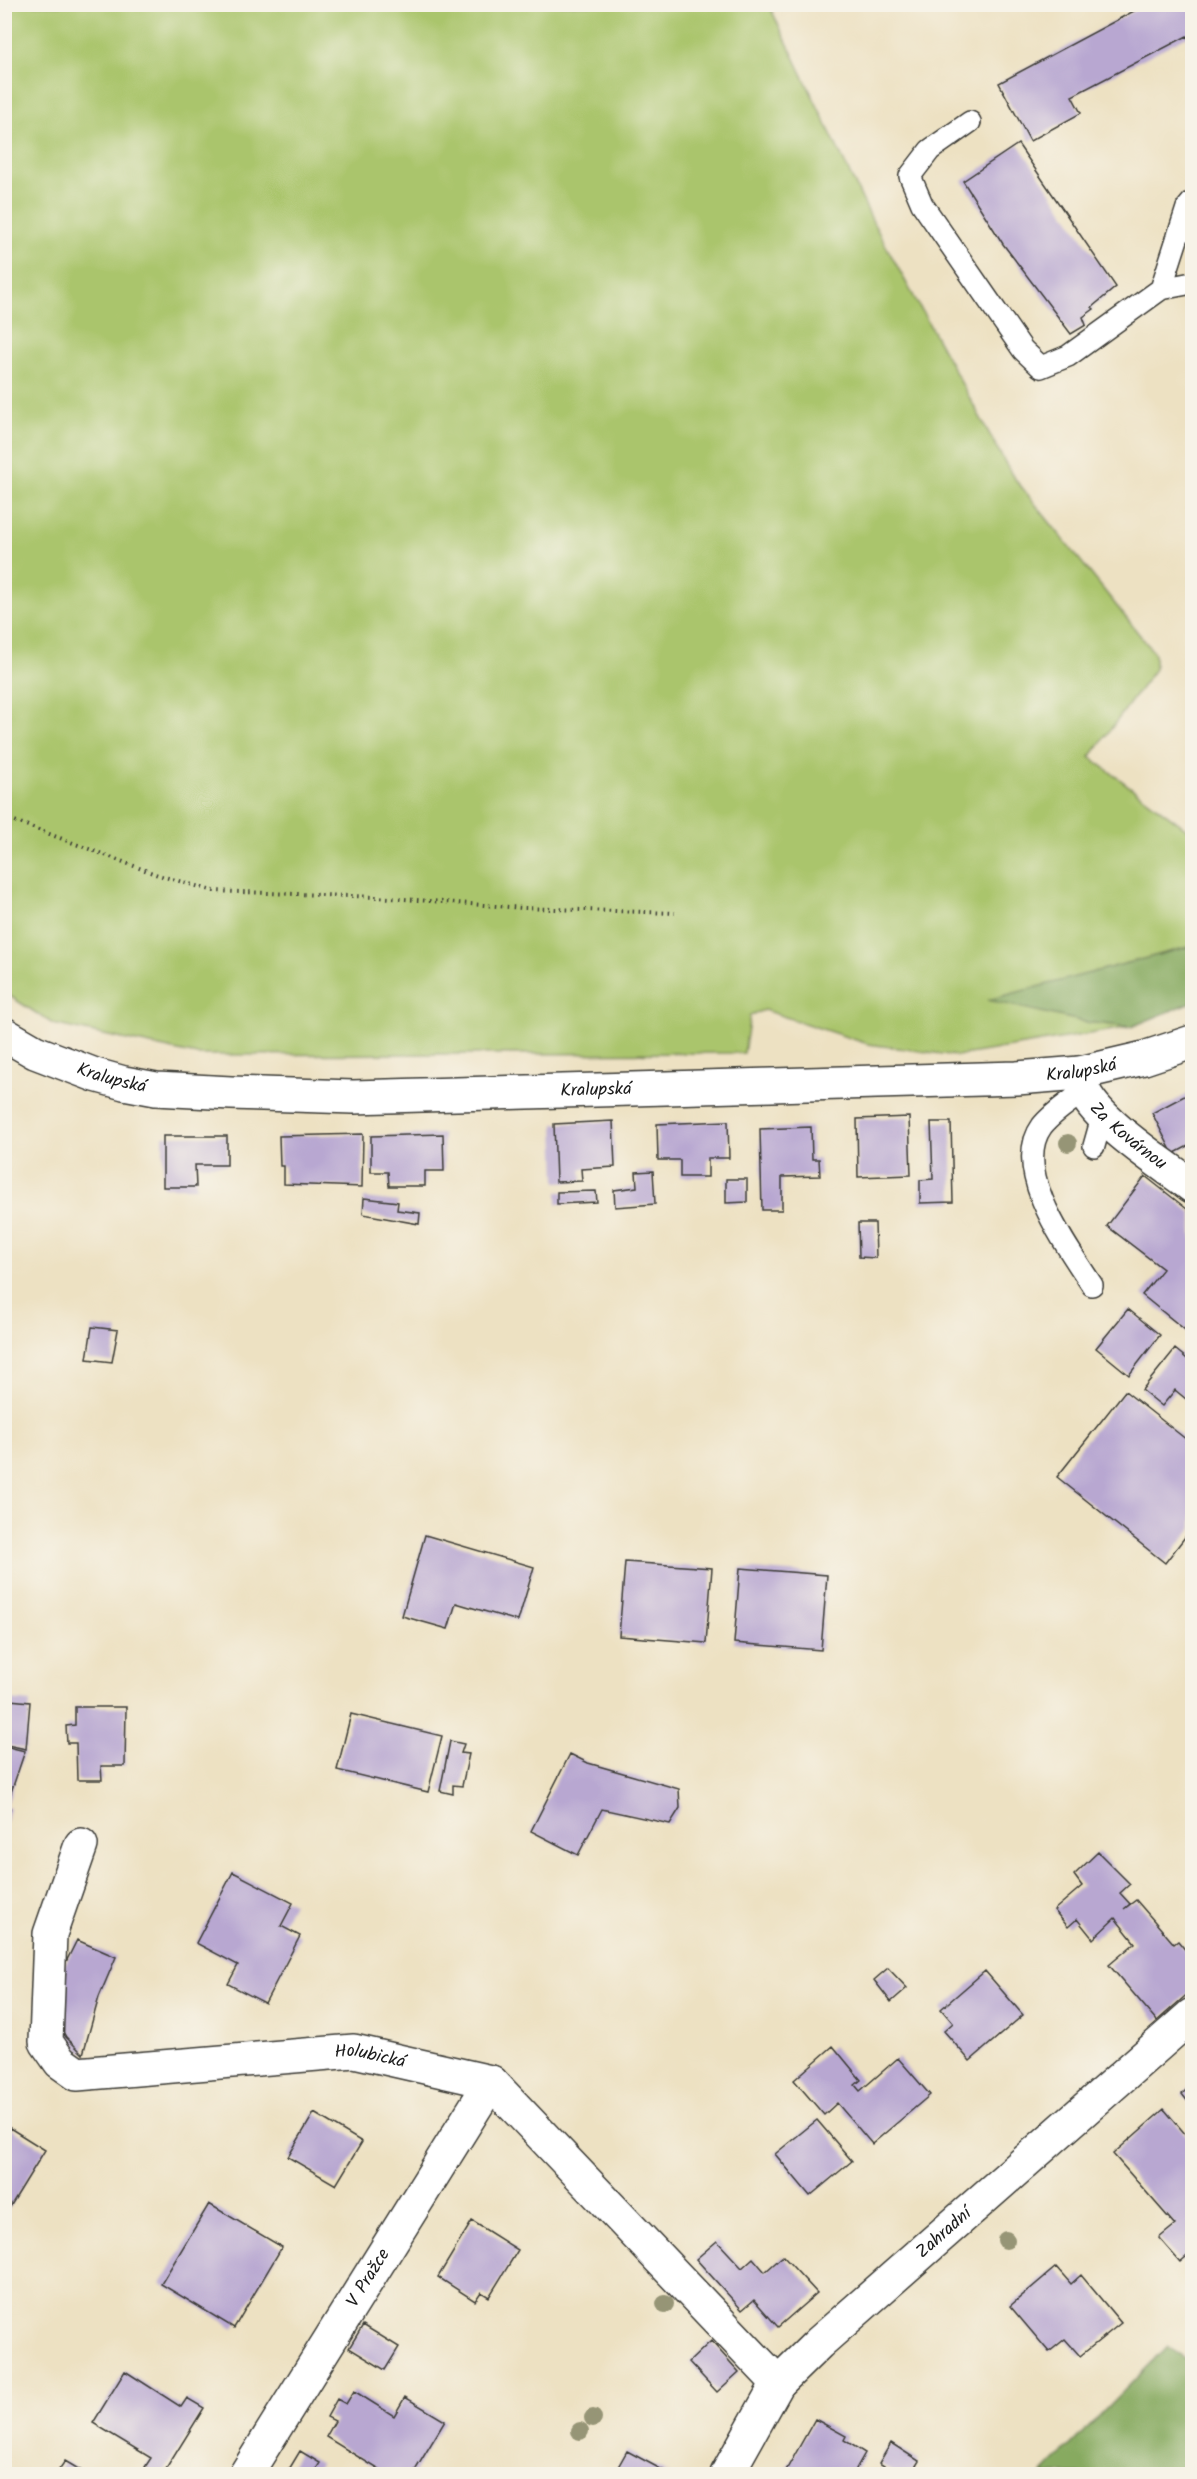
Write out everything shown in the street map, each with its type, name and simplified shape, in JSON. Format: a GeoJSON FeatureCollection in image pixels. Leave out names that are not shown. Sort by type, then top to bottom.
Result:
{"type":"FeatureCollection","features":[{"type":"Feature","properties":{"kind":"street","name":"Kralupská"},"geometry":{"type":"LineString","coordinates":[[4,1034],[35,1052],[95,1075],[156,1089],[354,1097],[1017,1078],[1089,1092],[1144,1058],[1192,1042]]}},
{"type":"Feature","properties":{"kind":"street","name":"Za Kovárnou"},"geometry":{"type":"LineString","coordinates":[[1089,1092],[1125,1136],[1192,1186]]}},
{"type":"Feature","properties":{"kind":"street","name":"Holubická"},"geometry":{"type":"LineString","coordinates":[[81,1845],[50,1934],[46,2042],[60,2062],[77,2074],[354,2051],[491,2082]]}},
{"type":"Feature","properties":{"kind":"street","name":"Zahradní"},"geometry":{"type":"LineString","coordinates":[[727,2475],[778,2383],[819,2343],[1192,2015]]}},
{"type":"Feature","properties":{"kind":"street"},"geometry":{"type":"LineString","coordinates":[[491,2082],[778,2383]]}},
{"type":"Feature","properties":{"kind":"street","name":"V Pražce"},"geometry":{"type":"LineString","coordinates":[[246,2475],[491,2082]]}},
{"type":"Feature","properties":{"kind":"lane"},"geometry":{"type":"LineString","coordinates":[[970,122],[930,150],[910,176],[928,214],[1023,350],[1041,367],[1068,356],[1161,289],[1192,283]]}},
{"type":"Feature","properties":{"kind":"lane"},"geometry":{"type":"LineString","coordinates":[[1161,289],[1187,208],[1192,202]]}},
{"type":"Feature","properties":{"kind":"lane"},"geometry":{"type":"LineString","coordinates":[[1092,1285],[1049,1215],[1032,1161],[1034,1144],[1041,1128],[1052,1115],[1089,1092],[1094,1146]]}},
{"type":"Feature","properties":{"kind":"path"},"geometry":{"type":"LineString","coordinates":[[4,817],[158,875],[214,891],[377,897],[523,908],[675,913]]}},
{"type":"Feature","properties":{"kind":"green space"},"geometry":{"type":"Polygon","coordinates":[[[4,5],[769,5],[874,224],[1012,475],[1155,654],[1155,669],[1090,757],[1192,833],[1192,946],[990,1000],[1085,1022],[1131,1027],[957,1056],[868,1044],[764,1010],[750,1015],[744,1053],[197,1055],[53,1024],[5,993],[4,5]]]}},
{"type":"Feature","properties":{"kind":"green space"},"geometry":{"type":"Polygon","coordinates":[[[1192,946],[1192,1002],[1131,1027],[1085,1022],[988,1000],[1192,946]]]}},
{"type":"Feature","properties":{"kind":"green space"},"geometry":{"type":"Polygon","coordinates":[[[1168,2346],[1192,2365],[1192,2474],[1042,2474],[1168,2346]]]}},
{"type":"Feature","properties":{"kind":"building"},"geometry":{"type":"Polygon","coordinates":[[[1147,4],[1185,4],[1192,13],[1192,45],[1187,36],[1072,96],[1081,113],[1030,141],[999,83],[1147,4]]]}},
{"type":"Feature","properties":{"kind":"building"},"geometry":{"type":"Polygon","coordinates":[[[1018,144],[1116,287],[1083,317],[1086,325],[1071,334],[1003,244],[963,181],[1018,144]]]}},
{"type":"Feature","properties":{"kind":"building"},"geometry":{"type":"Polygon","coordinates":[[[1192,1092],[1192,1144],[1173,1154],[1152,1113],[1192,1092]]]}},
{"type":"Feature","properties":{"kind":"building"},"geometry":{"type":"Polygon","coordinates":[[[909,1117],[911,1175],[858,1177],[857,1119],[909,1117]]]}},
{"type":"Feature","properties":{"kind":"building"},"geometry":{"type":"Polygon","coordinates":[[[613,1121],[615,1167],[581,1169],[582,1181],[556,1182],[554,1124],[613,1121]]]}},
{"type":"Feature","properties":{"kind":"building"},"geometry":{"type":"Polygon","coordinates":[[[728,1121],[729,1158],[708,1158],[708,1177],[680,1177],[680,1160],[658,1160],[657,1124],[728,1121]]]}},
{"type":"Feature","properties":{"kind":"building"},"geometry":{"type":"Polygon","coordinates":[[[931,1122],[951,1122],[953,1202],[920,1203],[920,1180],[933,1179],[931,1122]]]}},
{"type":"Feature","properties":{"kind":"building"},"geometry":{"type":"Polygon","coordinates":[[[811,1127],[812,1159],[819,1159],[820,1176],[782,1177],[782,1210],[762,1210],[760,1129],[811,1127]]]}},
{"type":"Feature","properties":{"kind":"building"},"geometry":{"type":"Polygon","coordinates":[[[363,1134],[362,1187],[284,1184],[284,1166],[280,1166],[279,1136],[363,1134]]]}},
{"type":"Feature","properties":{"kind":"building"},"geometry":{"type":"Polygon","coordinates":[[[443,1134],[444,1171],[425,1171],[425,1186],[389,1186],[388,1172],[371,1172],[371,1136],[443,1134]]]}},
{"type":"Feature","properties":{"kind":"building"},"geometry":{"type":"Polygon","coordinates":[[[163,1136],[227,1136],[227,1165],[195,1165],[196,1187],[163,1187],[163,1136]]]}},
{"type":"Feature","properties":{"kind":"building"},"geometry":{"type":"Polygon","coordinates":[[[653,1171],[655,1204],[615,1207],[614,1190],[637,1187],[636,1172],[653,1171]]]}},
{"type":"Feature","properties":{"kind":"building"},"geometry":{"type":"Polygon","coordinates":[[[1145,1176],[1192,1213],[1192,1328],[1189,1333],[1142,1295],[1163,1269],[1107,1226],[1145,1176]]]}},
{"type":"Feature","properties":{"kind":"building"},"geometry":{"type":"Polygon","coordinates":[[[726,1179],[747,1179],[747,1202],[726,1203],[726,1179]]]}},
{"type":"Feature","properties":{"kind":"building"},"geometry":{"type":"Polygon","coordinates":[[[596,1191],[597,1202],[557,1204],[557,1192],[596,1191]]]}},
{"type":"Feature","properties":{"kind":"building"},"geometry":{"type":"Polygon","coordinates":[[[364,1198],[398,1202],[397,1210],[420,1213],[419,1224],[363,1214],[364,1198]]]}},
{"type":"Feature","properties":{"kind":"building"},"geometry":{"type":"Polygon","coordinates":[[[858,1223],[875,1223],[876,1258],[859,1257],[858,1223]]]}},
{"type":"Feature","properties":{"kind":"building"},"geometry":{"type":"Polygon","coordinates":[[[1128,1309],[1160,1335],[1129,1375],[1096,1348],[1128,1309]]]}},
{"type":"Feature","properties":{"kind":"building"},"geometry":{"type":"Polygon","coordinates":[[[92,1327],[118,1330],[112,1362],[87,1359],[92,1327]]]}},
{"type":"Feature","properties":{"kind":"building"},"geometry":{"type":"Polygon","coordinates":[[[1175,1349],[1192,1363],[1192,1404],[1175,1390],[1162,1406],[1142,1390],[1175,1349]]]}},
{"type":"Feature","properties":{"kind":"building"},"geometry":{"type":"Polygon","coordinates":[[[1125,1391],[1192,1444],[1192,1528],[1165,1563],[1057,1477],[1125,1391]]]}},
{"type":"Feature","properties":{"kind":"building"},"geometry":{"type":"Polygon","coordinates":[[[425,1535],[534,1567],[518,1621],[456,1603],[448,1629],[402,1616],[425,1535]]]}},
{"type":"Feature","properties":{"kind":"building"},"geometry":{"type":"Polygon","coordinates":[[[625,1562],[712,1568],[706,1643],[619,1636],[625,1562]]]}},
{"type":"Feature","properties":{"kind":"building"},"geometry":{"type":"Polygon","coordinates":[[[740,1568],[827,1575],[821,1650],[734,1643],[740,1568]]]}},
{"type":"Feature","properties":{"kind":"building"},"geometry":{"type":"Polygon","coordinates":[[[10,1700],[30,1702],[26,1749],[7,1745],[10,1700]]]}},
{"type":"Feature","properties":{"kind":"building"},"geometry":{"type":"Polygon","coordinates":[[[75,1707],[126,1707],[125,1766],[101,1766],[102,1780],[77,1780],[76,1743],[67,1743],[66,1726],[75,1725],[75,1707]]]}},
{"type":"Feature","properties":{"kind":"building"},"geometry":{"type":"Polygon","coordinates":[[[351,1714],[442,1736],[428,1792],[337,1770],[351,1714]]]}},
{"type":"Feature","properties":{"kind":"building"},"geometry":{"type":"Polygon","coordinates":[[[450,1741],[464,1744],[461,1753],[469,1754],[462,1786],[453,1785],[453,1794],[440,1791],[450,1741]]]}},
{"type":"Feature","properties":{"kind":"building"},"geometry":{"type":"Polygon","coordinates":[[[4,1746],[25,1751],[6,1807],[10,1808],[5,1825],[4,1746]]]}},
{"type":"Feature","properties":{"kind":"building"},"geometry":{"type":"Polygon","coordinates":[[[570,1754],[588,1763],[679,1789],[680,1808],[670,1824],[602,1809],[578,1855],[531,1831],[570,1754]]]}},
{"type":"Feature","properties":{"kind":"building"},"geometry":{"type":"Polygon","coordinates":[[[1098,1852],[1130,1884],[1120,1893],[1130,1904],[1124,1909],[1136,1900],[1174,1944],[1178,1941],[1192,1958],[1192,1990],[1157,2021],[1109,1965],[1135,1943],[1115,1918],[1093,1939],[1077,1919],[1068,1927],[1054,1910],[1082,1886],[1074,1875],[1098,1852]]]}},
{"type":"Feature","properties":{"kind":"building"},"geometry":{"type":"Polygon","coordinates":[[[233,1872],[293,1903],[281,1926],[300,1936],[265,2003],[228,1984],[238,1965],[196,1943],[233,1872]]]}},
{"type":"Feature","properties":{"kind":"building"},"geometry":{"type":"Polygon","coordinates":[[[77,1940],[116,1957],[99,1997],[83,2054],[66,2037],[58,2024],[55,1984],[77,1940]]]}},
{"type":"Feature","properties":{"kind":"building"},"geometry":{"type":"Polygon","coordinates":[[[888,1968],[907,1988],[891,2002],[874,1980],[888,1968]]]}},
{"type":"Feature","properties":{"kind":"building"},"geometry":{"type":"Polygon","coordinates":[[[985,1971],[1023,2015],[970,2061],[944,2031],[953,2023],[941,2009],[985,1971]]]}},
{"type":"Feature","properties":{"kind":"building"},"geometry":{"type":"Polygon","coordinates":[[[833,2046],[861,2080],[855,2085],[860,2091],[898,2058],[930,2095],[872,2144],[837,2103],[824,2115],[794,2080],[833,2046]]]}},
{"type":"Feature","properties":{"kind":"building"},"geometry":{"type":"Polygon","coordinates":[[[1192,2084],[1192,2107],[1182,2094],[1192,2084]]]}},
{"type":"Feature","properties":{"kind":"building"},"geometry":{"type":"Polygon","coordinates":[[[1164,2109],[1192,2142],[1192,2252],[1180,2262],[1159,2238],[1175,2225],[1113,2154],[1164,2109]]]}},
{"type":"Feature","properties":{"kind":"building"},"geometry":{"type":"Polygon","coordinates":[[[314,2113],[362,2142],[336,2185],[288,2157],[314,2113]]]}},
{"type":"Feature","properties":{"kind":"building"},"geometry":{"type":"Polygon","coordinates":[[[817,2120],[852,2161],[810,2196],[775,2154],[817,2120]]]}},
{"type":"Feature","properties":{"kind":"building"},"geometry":{"type":"Polygon","coordinates":[[[5,2125],[45,2150],[5,2215],[5,2125]]]}},
{"type":"Feature","properties":{"kind":"building"},"geometry":{"type":"Polygon","coordinates":[[[209,2204],[282,2247],[234,2328],[161,2284],[209,2204]]]}},
{"type":"Feature","properties":{"kind":"building"},"geometry":{"type":"Polygon","coordinates":[[[472,2221],[518,2250],[489,2297],[481,2292],[475,2301],[438,2277],[472,2221]]]}},
{"type":"Feature","properties":{"kind":"building"},"geometry":{"type":"Polygon","coordinates":[[[717,2241],[742,2268],[753,2258],[765,2272],[783,2256],[817,2293],[778,2327],[754,2300],[742,2310],[696,2259],[717,2241]]]}},
{"type":"Feature","properties":{"kind":"building"},"geometry":{"type":"Polygon","coordinates":[[[1056,2267],[1071,2284],[1081,2275],[1121,2323],[1080,2356],[1065,2339],[1049,2352],[1010,2306],[1056,2267]]]}},
{"type":"Feature","properties":{"kind":"building"},"geometry":{"type":"Polygon","coordinates":[[[363,2325],[399,2347],[385,2370],[349,2348],[363,2325]]]}},
{"type":"Feature","properties":{"kind":"building"},"geometry":{"type":"Polygon","coordinates":[[[711,2341],[739,2372],[717,2392],[689,2362],[711,2341]]]}},
{"type":"Feature","properties":{"kind":"building"},"geometry":{"type":"Polygon","coordinates":[[[125,2371],[181,2407],[187,2398],[204,2408],[163,2474],[156,2474],[145,2467],[151,2458],[93,2423],[125,2371]]]}},
{"type":"Feature","properties":{"kind":"building"},"geometry":{"type":"Polygon","coordinates":[[[354,2391],[394,2416],[405,2397],[445,2421],[413,2474],[386,2474],[326,2437],[335,2421],[327,2417],[337,2399],[346,2404],[354,2391]]]}},
{"type":"Feature","properties":{"kind":"building"},"geometry":{"type":"Polygon","coordinates":[[[815,2419],[846,2436],[844,2440],[865,2453],[853,2474],[784,2474],[815,2419]]]}},
{"type":"Feature","properties":{"kind":"building"},"geometry":{"type":"Polygon","coordinates":[[[891,2443],[919,2461],[911,2474],[897,2474],[879,2463],[891,2443]]]}},
{"type":"Feature","properties":{"kind":"building"},"geometry":{"type":"Polygon","coordinates":[[[300,2451],[320,2463],[313,2474],[294,2474],[288,2471],[300,2451]]]}},
{"type":"Feature","properties":{"kind":"building"},"geometry":{"type":"Polygon","coordinates":[[[627,2451],[670,2474],[614,2474],[627,2451]]]}},
{"type":"Feature","properties":{"kind":"building"},"geometry":{"type":"Polygon","coordinates":[[[65,2461],[87,2474],[56,2474],[65,2461]]]}}]}
